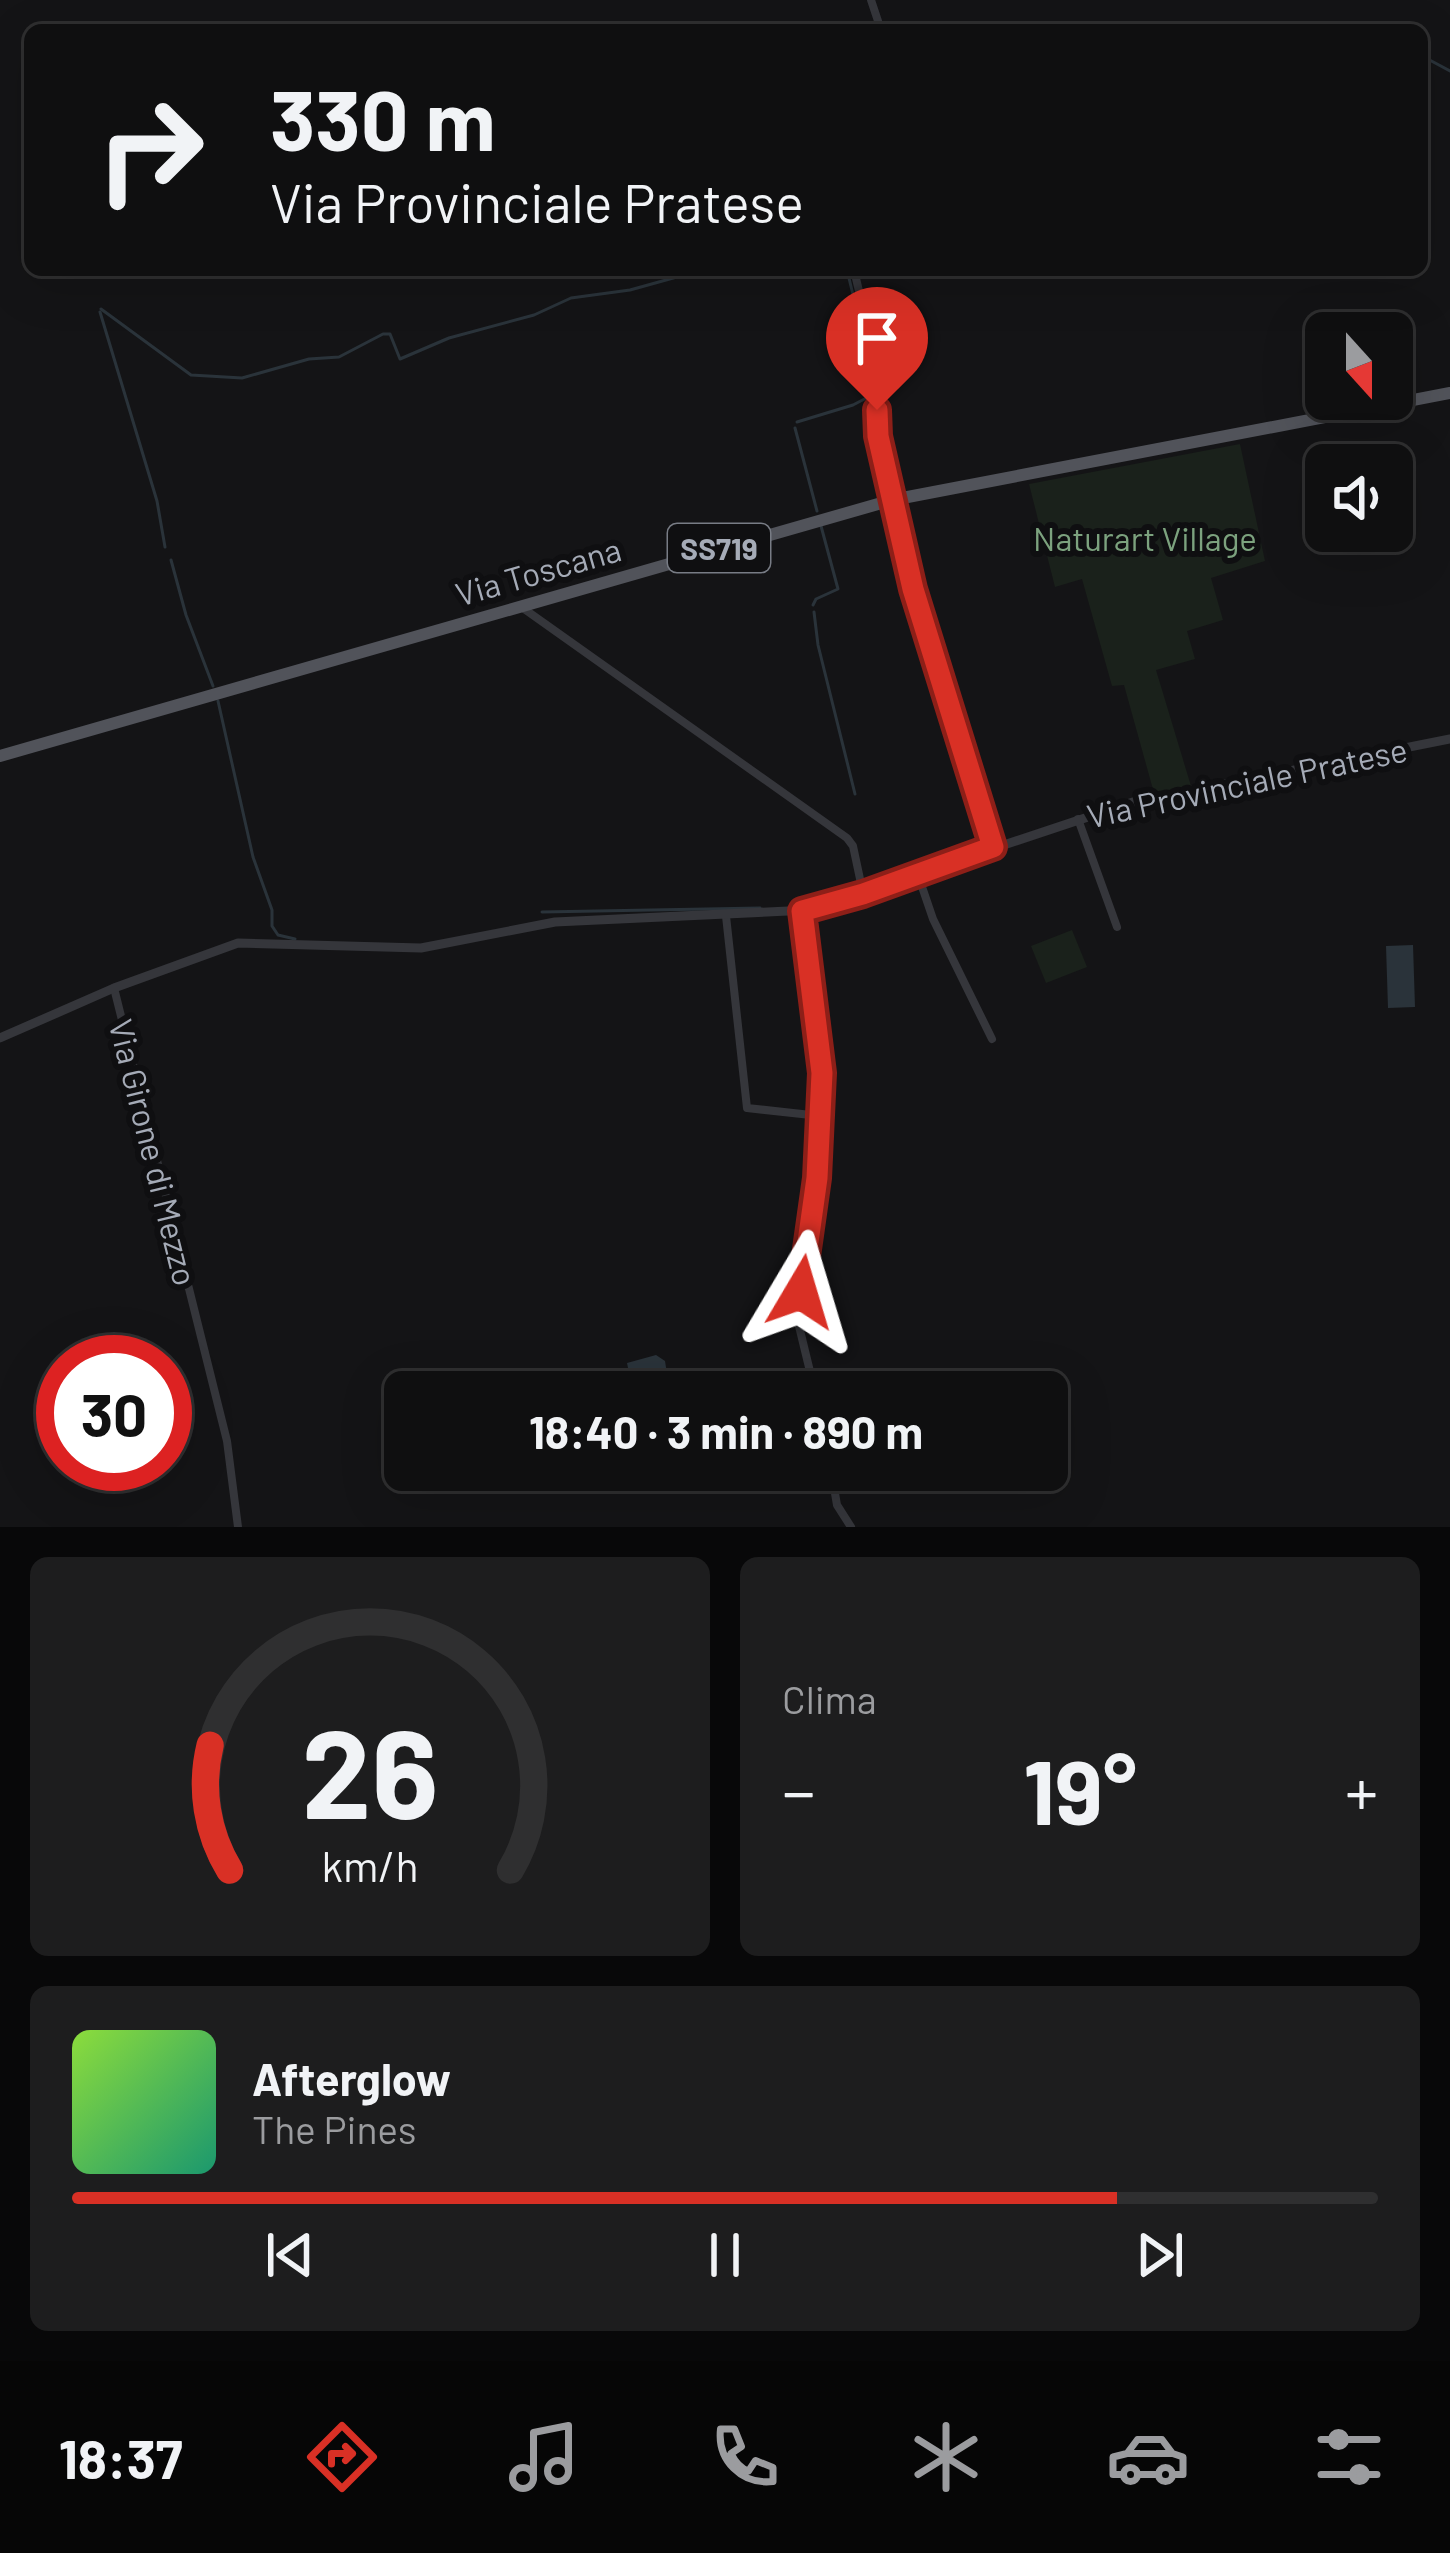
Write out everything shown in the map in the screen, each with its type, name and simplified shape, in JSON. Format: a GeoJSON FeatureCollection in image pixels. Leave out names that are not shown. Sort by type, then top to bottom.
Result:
{"type":"FeatureCollection","features":[{"type":"Feature","properties":{"kind":"main road","name":"Via Toscana"},"geometry":{"type":"LineString","coordinates":[[0,756],[892,500],[1450,393]]}},
{"type":"Feature","properties":{"kind":"street"},"geometry":{"type":"LineString","coordinates":[[855,276],[879,375],[877,429],[913,589],[993,847]]}},
{"type":"Feature","properties":{"kind":"street"},"geometry":{"type":"LineString","coordinates":[[519,605],[850,840],[863,894]]}},
{"type":"Feature","properties":{"kind":"street","name":"Via Provinciale Pratese"},"geometry":{"type":"LineString","coordinates":[[0,1037],[208,952],[254,941],[421,948],[554,922],[802,911],[1078,818],[1166,794],[1450,739]]}},
{"type":"Feature","properties":{"kind":"street"},"geometry":{"type":"LineString","coordinates":[[1078,818],[1118,927]]}},
{"type":"Feature","properties":{"kind":"street"},"geometry":{"type":"LineString","coordinates":[[918,874],[933,919],[992,1039]]}},
{"type":"Feature","properties":{"kind":"street"},"geometry":{"type":"LineString","coordinates":[[802,911],[821,1046],[817,1178],[798,1322],[810,1371]]}},
{"type":"Feature","properties":{"kind":"street"},"geometry":{"type":"LineString","coordinates":[[726,916],[747,1108],[820,1116]]}},
{"type":"Feature","properties":{"kind":"street","name":"Via Girone di Mezzo"},"geometry":{"type":"LineString","coordinates":[[114,988],[227,1441],[238,1527]]}},
{"type":"Feature","properties":{"kind":"street"},"geometry":{"type":"LineString","coordinates":[[835,1491],[837,1505],[851,1527]]}},
{"type":"Feature","properties":{"kind":"green space","name":"Naturart Village"},"geometry":{"type":"Polygon","coordinates":[[[1240,444],[1265,561],[1211,578],[1223,620],[1187,631],[1195,659],[1156,670],[1191,786],[1154,793],[1124,685],[1112,686],[1082,579],[1055,587],[1029,484],[1240,444]]]}},
{"type":"Feature","properties":{"kind":"green space"},"geometry":{"type":"Polygon","coordinates":[[[1072,930],[1087,967],[1046,983],[1031,946],[1072,930]]]}},
{"type":"Feature","properties":{"kind":"shaded area"},"geometry":{"type":"Polygon","coordinates":[[[1413,945],[1415,1007],[1388,1008],[1386,946],[1413,945]]]}},
{"type":"Feature","properties":{"kind":"shaded area"},"geometry":{"type":"Polygon","coordinates":[[[656,1355],[665,1361],[667,1371],[629,1371],[627,1363],[656,1355]]]}},
{"type":"Feature","properties":{"kind":"waterway"},"geometry":{"type":"LineString","coordinates":[[1428,59],[1450,71]]}},
{"type":"Feature","properties":{"kind":"waterway"},"geometry":{"type":"LineString","coordinates":[[101,309],[191,375],[242,378],[309,359],[339,357],[383,334],[390,334],[400,359],[571,298],[630,290],[680,276]]}},
{"type":"Feature","properties":{"kind":"waterway"},"geometry":{"type":"LineString","coordinates":[[848,276],[875,385]]}},
{"type":"Feature","properties":{"kind":"waterway"},"geometry":{"type":"LineString","coordinates":[[100,312],[157,501],[165,547]]}},
{"type":"Feature","properties":{"kind":"waterway"},"geometry":{"type":"LineString","coordinates":[[797,422],[874,394]]}},
{"type":"Feature","properties":{"kind":"waterway"},"geometry":{"type":"LineString","coordinates":[[795,428],[817,511]]}},
{"type":"Feature","properties":{"kind":"waterway"},"geometry":{"type":"LineString","coordinates":[[813,605],[838,589],[821,526]]}},
{"type":"Feature","properties":{"kind":"waterway"},"geometry":{"type":"LineString","coordinates":[[171,560],[213,686]]}},
{"type":"Feature","properties":{"kind":"waterway"},"geometry":{"type":"LineString","coordinates":[[814,612],[855,794]]}},
{"type":"Feature","properties":{"kind":"waterway"},"geometry":{"type":"LineString","coordinates":[[218,701],[253,857],[272,910],[272,926],[278,935],[295,939]]}},
{"type":"Feature","properties":{"kind":"waterway"},"geometry":{"type":"LineString","coordinates":[[542,912],[760,908]]}},
{"type":"Feature","properties":{"kind":"route"},"geometry":{"type":"LineString","coordinates":[[801,1292],[817,1178],[822,1073],[802,911],[993,847],[913,589],[878,436],[877,410]]}}]}
